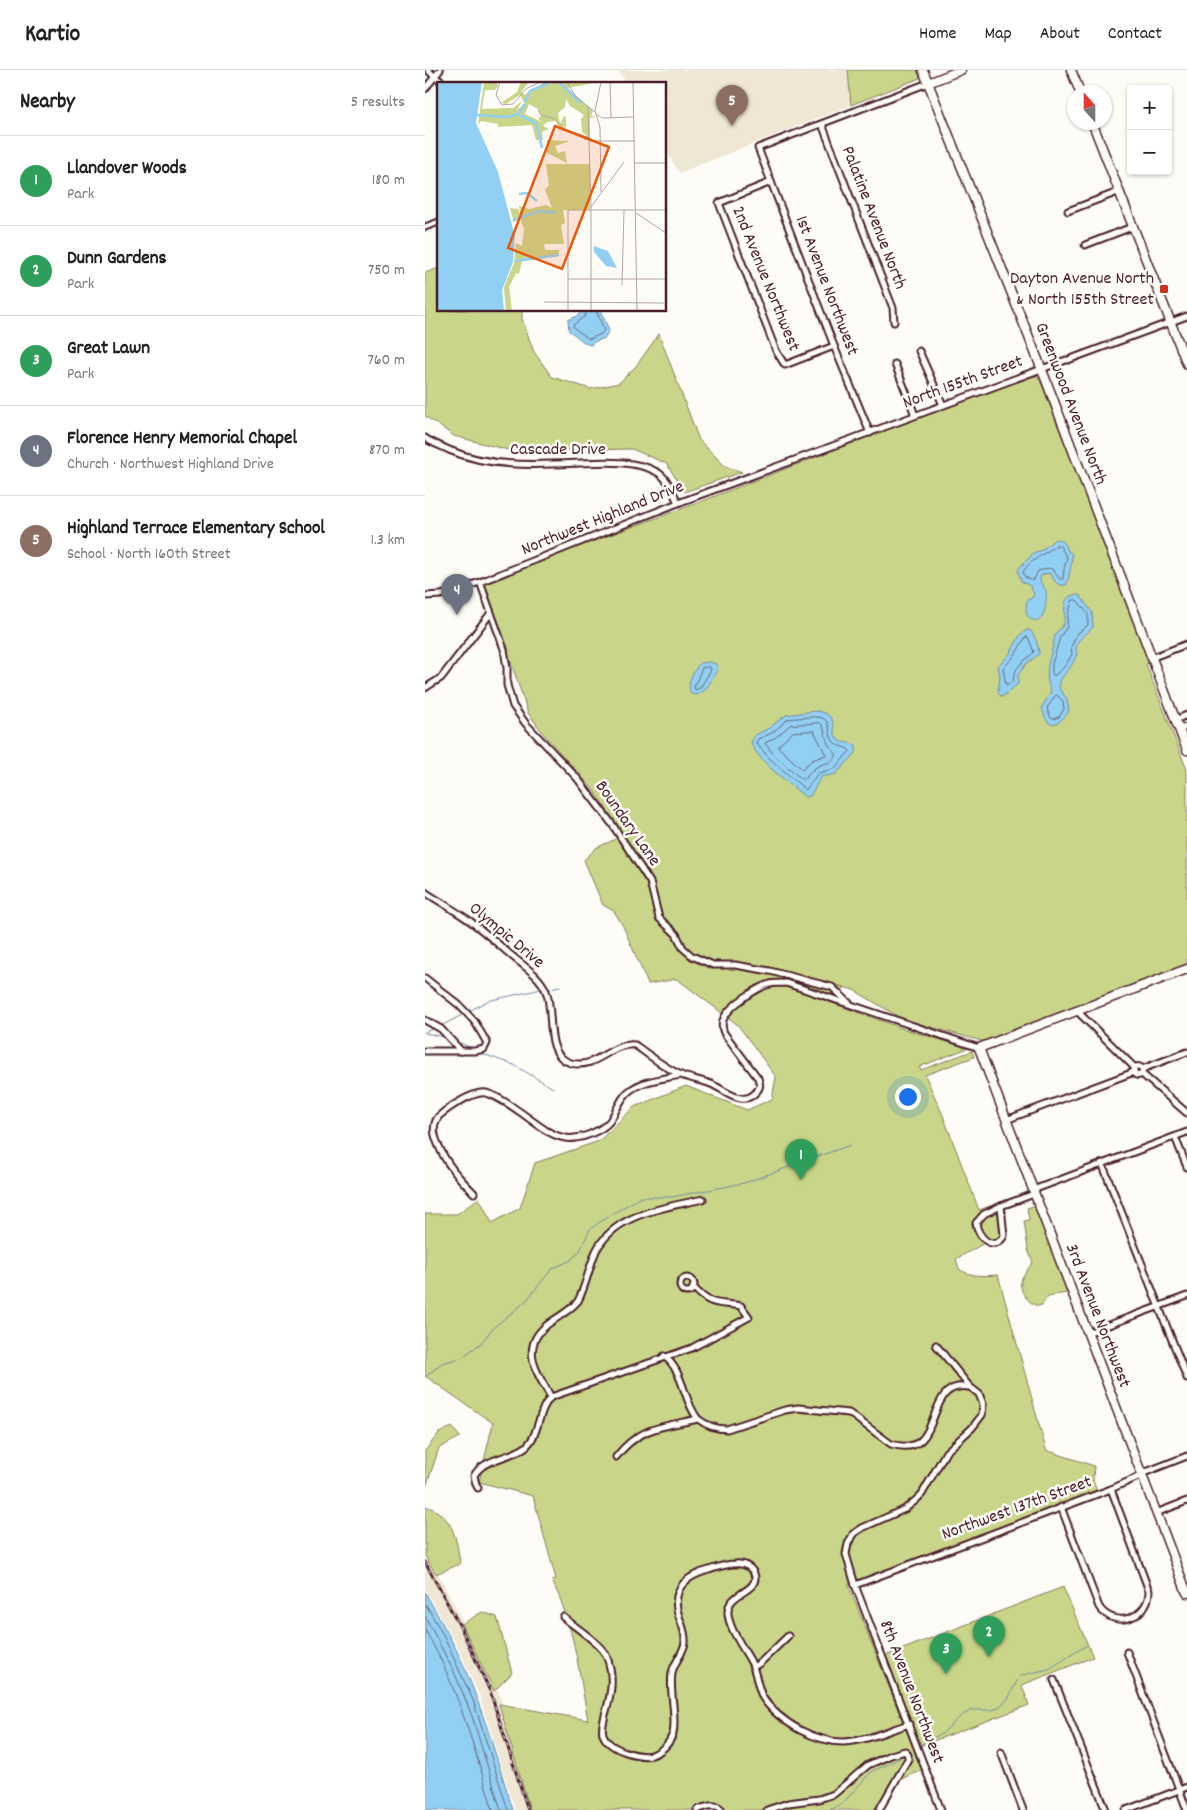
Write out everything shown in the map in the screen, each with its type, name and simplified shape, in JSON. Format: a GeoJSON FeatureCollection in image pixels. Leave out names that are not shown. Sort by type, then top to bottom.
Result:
{"type":"FeatureCollection","features":[{"type":"Feature","properties":{"kind":"street"},"geometry":{"type":"LineString","coordinates":[[428,70],[442,82]]}},
{"type":"Feature","properties":{"kind":"street"},"geometry":{"type":"LineString","coordinates":[[425,89],[440,70]]}},
{"type":"Feature","properties":{"kind":"street","name":"Greenwood Avenue North"},"geometry":{"type":"LineString","coordinates":[[923,70],[1042,369],[1175,720],[1183,728],[1187,750]]}},
{"type":"Feature","properties":{"kind":"street"},"geometry":{"type":"LineString","coordinates":[[822,124],[961,70]]}},
{"type":"Feature","properties":{"kind":"street"},"geometry":{"type":"LineString","coordinates":[[1071,70],[1077,85]]}},
{"type":"Feature","properties":{"kind":"street","name":"1st Avenue Northwest"},"geometry":{"type":"LineString","coordinates":[[822,124],[758,148],[870,433]]}},
{"type":"Feature","properties":{"kind":"street","name":"Palatine Avenue North"},"geometry":{"type":"LineString","coordinates":[[822,124],[893,308],[894,322]]}},
{"type":"Feature","properties":{"kind":"street"},"geometry":{"type":"LineString","coordinates":[[1095,130],[1187,364]]}},
{"type":"Feature","properties":{"kind":"street","name":"2nd Avenue Northwest"},"geometry":{"type":"LineString","coordinates":[[771,182],[719,203],[775,351],[785,365],[835,346]]}},
{"type":"Feature","properties":{"kind":"street"},"geometry":{"type":"LineString","coordinates":[[1069,211],[1118,192]]}},
{"type":"Feature","properties":{"kind":"street"},"geometry":{"type":"LineString","coordinates":[[425,227],[437,223]]}},
{"type":"Feature","properties":{"kind":"street"},"geometry":{"type":"LineString","coordinates":[[1085,245],[1132,227]]}},
{"type":"Feature","properties":{"kind":"street","name":"North 155th Street"},"geometry":{"type":"LineString","coordinates":[[790,463],[915,415],[1187,316]]}},
{"type":"Feature","properties":{"kind":"street"},"geometry":{"type":"LineString","coordinates":[[919,351],[943,405]]}},
{"type":"Feature","properties":{"kind":"street"},"geometry":{"type":"LineString","coordinates":[[895,364],[915,415]]}},
{"type":"Feature","properties":{"kind":"street","name":"Cascade Drive"},"geometry":{"type":"LineString","coordinates":[[425,438],[430,442],[466,457],[499,464],[605,462],[642,466],[658,473],[665,479],[678,503]]}},
{"type":"Feature","properties":{"kind":"street","name":"Northwest Highland Drive"},"geometry":{"type":"LineString","coordinates":[[425,596],[441,595],[480,582],[678,503],[790,463]]}},
{"type":"Feature","properties":{"kind":"street","name":"Boundary Lane"},"geometry":{"type":"LineString","coordinates":[[480,582],[504,649],[507,686],[513,706],[526,724],[577,778],[612,824],[650,882],[659,918],[676,934],[683,948],[692,956],[713,965],[770,970],[831,987],[852,1006]]}},
{"type":"Feature","properties":{"kind":"street"},"geometry":{"type":"LineString","coordinates":[[425,688],[441,678],[490,614]]}},
{"type":"Feature","properties":{"kind":"street"},"geometry":{"type":"LineString","coordinates":[[1151,658],[1187,644]]}},
{"type":"Feature","properties":{"kind":"street"},"geometry":{"type":"LineString","coordinates":[[1175,720],[1187,715]]}},
{"type":"Feature","properties":{"kind":"street","name":"Olympic Drive"},"geometry":{"type":"LineString","coordinates":[[425,892],[469,920],[534,974],[545,990],[550,1006],[552,1046],[568,1062],[579,1065],[596,1061],[628,1044],[635,1045],[680,1075],[710,1084],[734,1096],[744,1098],[753,1096],[760,1085],[758,1078],[724,1033],[722,1027],[723,1019],[729,1010],[755,991],[770,984],[786,983],[837,1001]]}},
{"type":"Feature","properties":{"kind":"street"},"geometry":{"type":"LineString","coordinates":[[979,1048],[1187,969]]}},
{"type":"Feature","properties":{"kind":"street"},"geometry":{"type":"LineString","coordinates":[[425,978],[459,1005],[475,1022],[487,1044],[481,1050],[425,1051]]}},
{"type":"Feature","properties":{"kind":"street","name":"Boundary Lane"},"geometry":{"type":"LineString","coordinates":[[837,1001],[979,1048]]}},
{"type":"Feature","properties":{"kind":"street"},"geometry":{"type":"LineString","coordinates":[[1077,1011],[1135,1070]]}},
{"type":"Feature","properties":{"kind":"street"},"geometry":{"type":"LineString","coordinates":[[425,1020],[441,1029],[461,1051]]}},
{"type":"Feature","properties":{"kind":"street","name":"3rd Avenue Northwest"},"geometry":{"type":"LineString","coordinates":[[979,1048],[1141,1475],[1185,1583],[1187,1593]]}},
{"type":"Feature","properties":{"kind":"street"},"geometry":{"type":"LineString","coordinates":[[1142,1071],[1187,1052]]}},
{"type":"Feature","properties":{"kind":"street"},"geometry":{"type":"LineString","coordinates":[[1006,1120],[1139,1067],[1187,1113]]}},
{"type":"Feature","properties":{"kind":"street"},"geometry":{"type":"LineString","coordinates":[[473,1193],[457,1176],[445,1159],[437,1142],[434,1124],[447,1109],[463,1100],[484,1093],[497,1098],[554,1136],[566,1139],[576,1138],[609,1123],[626,1093],[634,1088],[644,1083],[680,1075]]}},
{"type":"Feature","properties":{"kind":"street"},"geometry":{"type":"LineString","coordinates":[[1001,1206],[1004,1236],[1001,1241],[987,1243],[978,1232],[976,1223],[984,1214],[1001,1206],[1102,1163],[1187,1132]]}},
{"type":"Feature","properties":{"kind":"street"},"geometry":{"type":"LineString","coordinates":[[1175,1137],[1187,1167]]}},
{"type":"Feature","properties":{"kind":"street"},"geometry":{"type":"LineString","coordinates":[[1102,1163],[1187,1378]]}},
{"type":"Feature","properties":{"kind":"street"},"geometry":{"type":"LineString","coordinates":[[551,1397],[534,1368],[533,1345],[541,1331],[573,1307],[578,1301],[593,1258],[604,1238],[615,1227],[638,1215],[703,1199]]}},
{"type":"Feature","properties":{"kind":"street"},"geometry":{"type":"LineString","coordinates":[[478,1488],[475,1484],[474,1476],[479,1468],[519,1451],[529,1444],[546,1404],[551,1397],[664,1356],[678,1353],[707,1341],[749,1317],[741,1306],[723,1305],[706,1300],[693,1287]]}},
{"type":"Feature","properties":{"kind":"street"},"geometry":{"type":"LineString","coordinates":[[1087,1333],[1187,1296]]}},
{"type":"Feature","properties":{"kind":"street"},"geometry":{"type":"LineString","coordinates":[[936,1345],[970,1387]]}},
{"type":"Feature","properties":{"kind":"street"},"geometry":{"type":"LineString","coordinates":[[664,1356],[675,1368],[690,1408],[698,1419],[718,1429],[727,1429],[791,1408],[843,1412],[854,1417],[891,1444],[905,1446],[917,1443],[927,1434],[944,1393],[957,1386],[970,1387]]}},
{"type":"Feature","properties":{"kind":"street","name":"8th Avenue Northwest"},"geometry":{"type":"LineString","coordinates":[[941,1810],[855,1585],[845,1554],[850,1539],[862,1528],[905,1508],[922,1494],[946,1452],[973,1428],[983,1414],[983,1409],[979,1394],[970,1387]]}},
{"type":"Feature","properties":{"kind":"street"},"geometry":{"type":"LineString","coordinates":[[616,1456],[632,1439],[646,1431],[698,1419]]}},
{"type":"Feature","properties":{"kind":"street","name":"Northwest 137th Street"},"geometry":{"type":"LineString","coordinates":[[855,1585],[1111,1489],[1187,1456]]}},
{"type":"Feature","properties":{"kind":"street"},"geometry":{"type":"LineString","coordinates":[[1061,1507],[1099,1607],[1108,1616],[1122,1619],[1140,1612],[1146,1605],[1149,1591],[1111,1489]]}},
{"type":"Feature","properties":{"kind":"street"},"geometry":{"type":"LineString","coordinates":[[1156,1512],[1187,1501]]}},
{"type":"Feature","properties":{"kind":"street"},"geometry":{"type":"LineString","coordinates":[[563,1617],[603,1651],[609,1663],[612,1682],[611,1695],[602,1726],[603,1734],[611,1745],[634,1755],[648,1756],[659,1751],[669,1742],[673,1734],[672,1675],[685,1640],[677,1609],[680,1587],[690,1576],[733,1564],[745,1565],[752,1570],[755,1578],[753,1584],[733,1599],[728,1610],[733,1627],[753,1667],[761,1693],[773,1710],[789,1724],[816,1738],[835,1742],[849,1742],[910,1727]]}},
{"type":"Feature","properties":{"kind":"street"},"geometry":{"type":"LineString","coordinates":[[753,1667],[761,1663],[788,1636]]}},
{"type":"Feature","properties":{"kind":"street"},"geometry":{"type":"LineString","coordinates":[[1127,1652],[1187,1810]]}},
{"type":"Feature","properties":{"kind":"street"},"geometry":{"type":"LineString","coordinates":[[1055,1680],[1106,1810]]}},
{"type":"Feature","properties":{"kind":"street"},"geometry":{"type":"LineString","coordinates":[[1001,1752],[1023,1810]]}},
{"type":"Feature","properties":{"kind":"street"},"geometry":{"type":"LineString","coordinates":[[767,1810],[788,1803],[819,1799],[834,1794],[868,1765],[891,1755],[907,1753],[908,1759],[879,1810]]}},
{"type":"Feature","properties":{"kind":"street"},"geometry":{"type":"LineString","coordinates":[[1126,1810],[1187,1787]]}},
{"type":"Feature","properties":{"kind":"street"},"geometry":{"type":"LineString","coordinates":[[697,1810],[718,1806],[722,1810]]}},
{"type":"Feature","properties":{"kind":"shaded area"},"geometry":{"type":"Polygon","coordinates":[[[618,70],[848,70],[851,105],[679,173],[666,151],[666,82],[626,82],[618,70]]]}},
{"type":"Feature","properties":{"kind":"shaded area"},"geometry":{"type":"Polygon","coordinates":[[[425,1548],[498,1690],[536,1810],[515,1810],[479,1695],[458,1647],[425,1589],[425,1548]]]}},
{"type":"Feature","properties":{"kind":"green space"},"geometry":{"type":"Polygon","coordinates":[[[848,70],[917,70],[920,78],[851,105],[848,70]]]}},
{"type":"Feature","properties":{"kind":"green space"},"geometry":{"type":"Polygon","coordinates":[[[437,269],[437,311],[522,311],[522,319],[534,352],[552,377],[591,389],[619,383],[636,366],[659,334],[699,440],[725,466],[742,472],[684,492],[667,464],[632,449],[512,451],[454,436],[425,416],[425,273],[437,269]]]}},
{"type":"Feature","properties":{"kind":"green space"},"geometry":{"type":"Polygon","coordinates":[[[1028,375],[1037,376],[1041,382],[1150,662],[1146,664],[1187,770],[1187,964],[985,1042],[902,1019],[854,990],[826,982],[845,988],[824,1000],[904,1029],[968,1048],[919,1067],[921,1070],[972,1051],[974,1057],[925,1075],[942,1113],[979,1210],[995,1204],[1000,1221],[1001,1230],[999,1238],[988,1241],[956,1259],[959,1269],[973,1275],[998,1275],[1046,1450],[1094,1466],[1093,1479],[1097,1491],[848,1584],[922,1770],[901,1779],[887,1804],[872,1810],[530,1810],[499,1704],[588,1720],[571,1631],[552,1581],[556,1579],[533,1496],[479,1482],[493,1423],[425,1376],[425,1214],[457,1214],[479,1198],[492,1223],[520,1208],[535,1163],[599,1141],[634,1107],[686,1086],[747,1110],[772,1099],[776,1077],[738,1025],[677,979],[648,984],[623,926],[614,911],[603,905],[584,860],[596,848],[624,835],[592,788],[546,737],[528,713],[486,584],[495,577],[692,505],[1028,375]]]}},
{"type":"Feature","properties":{"kind":"green space"},"geometry":{"type":"Polygon","coordinates":[[[1036,1205],[1068,1290],[1067,1293],[1048,1296],[1042,1305],[1037,1306],[1029,1301],[1021,1289],[1023,1276],[1033,1262],[1028,1250],[1024,1221],[1029,1220],[1027,1208],[1036,1205]]]}},
{"type":"Feature","properties":{"kind":"green space"},"geometry":{"type":"Polygon","coordinates":[[[452,1427],[460,1437],[439,1448],[425,1487],[425,1451],[439,1433],[452,1427]]]}},
{"type":"Feature","properties":{"kind":"green space"},"geometry":{"type":"Polygon","coordinates":[[[425,1506],[442,1515],[448,1521],[455,1537],[459,1555],[460,1564],[436,1574],[425,1556],[425,1506]]]}},
{"type":"Feature","properties":{"kind":"green space"},"geometry":{"type":"Polygon","coordinates":[[[1063,1587],[1093,1657],[1022,1685],[1029,1705],[920,1746],[885,1656],[1063,1587]]]}},
{"type":"Feature","properties":{"kind":"green space"},"geometry":{"type":"Polygon","coordinates":[[[482,1612],[497,1617],[512,1673],[494,1691],[462,1624],[482,1612]]]}},
{"type":"Feature","properties":{"kind":"water"},"geometry":{"type":"Polygon","coordinates":[[[583,311],[600,311],[609,330],[605,338],[591,345],[585,343],[569,331],[568,320],[583,311]]]}},
{"type":"Feature","properties":{"kind":"water"},"geometry":{"type":"Polygon","coordinates":[[[1055,539],[1062,540],[1068,551],[1072,554],[1068,579],[1066,585],[1060,585],[1049,573],[1041,575],[1041,583],[1046,590],[1045,606],[1039,621],[1034,621],[1027,615],[1026,608],[1027,600],[1032,598],[1034,594],[1030,586],[1021,581],[1018,570],[1033,553],[1042,550],[1055,539]]]}},
{"type":"Feature","properties":{"kind":"water"},"geometry":{"type":"Polygon","coordinates":[[[1079,595],[1092,612],[1093,627],[1078,641],[1077,654],[1063,677],[1059,688],[1067,699],[1069,711],[1057,724],[1053,724],[1047,720],[1042,707],[1051,692],[1047,674],[1048,664],[1055,635],[1064,621],[1065,603],[1069,597],[1079,595]]]}},
{"type":"Feature","properties":{"kind":"water"},"geometry":{"type":"Polygon","coordinates":[[[1030,630],[1034,635],[1039,654],[1026,664],[1018,675],[1018,684],[1002,697],[998,693],[1000,677],[998,666],[1009,655],[1021,634],[1030,630]]]}},
{"type":"Feature","properties":{"kind":"water"},"geometry":{"type":"Polygon","coordinates":[[[710,662],[716,664],[718,669],[710,683],[700,694],[691,694],[689,686],[695,670],[700,663],[710,662]]]}},
{"type":"Feature","properties":{"kind":"water"},"geometry":{"type":"Polygon","coordinates":[[[816,711],[829,716],[837,738],[841,742],[856,746],[856,753],[836,774],[821,777],[810,796],[805,797],[768,766],[751,744],[754,736],[769,728],[786,715],[816,711]]]}},
{"type":"Feature","properties":{"kind":"water"},"geometry":{"type":"Polygon","coordinates":[[[425,1592],[457,1651],[473,1688],[513,1810],[425,1810],[425,1592]]]}},
{"type":"Feature","properties":{"kind":"waterway"},"geometry":{"type":"LineString","coordinates":[[546,989],[560,986]]}},
{"type":"Feature","properties":{"kind":"waterway"},"geometry":{"type":"LineString","coordinates":[[468,1012],[487,1001],[542,989]]}},
{"type":"Feature","properties":{"kind":"waterway"},"geometry":{"type":"LineString","coordinates":[[441,1026],[464,1014]]}},
{"type":"Feature","properties":{"kind":"waterway"},"geometry":{"type":"LineString","coordinates":[[425,1032],[435,1028]]}},
{"type":"Feature","properties":{"kind":"waterway"},"geometry":{"type":"LineString","coordinates":[[425,1033],[444,1037]]}},
{"type":"Feature","properties":{"kind":"waterway"},"geometry":{"type":"LineString","coordinates":[[455,1041],[472,1048]]}},
{"type":"Feature","properties":{"kind":"waterway"},"geometry":{"type":"LineString","coordinates":[[480,1053],[514,1065],[553,1088]]}},
{"type":"Feature","properties":{"kind":"waterway"},"geometry":{"type":"LineString","coordinates":[[425,1377],[442,1363],[461,1358],[480,1344],[494,1327],[525,1302],[552,1269],[571,1260],[580,1251],[590,1229],[641,1197],[672,1197],[744,1183],[850,1145]]}},
{"type":"Feature","properties":{"kind":"waterway"},"geometry":{"type":"LineString","coordinates":[[920,1745],[943,1733],[961,1716],[972,1710],[992,1710],[998,1708],[1008,1699],[1022,1675],[1049,1669],[1087,1645]]}},
{"type":"Feature","properties":{"kind":"waterway"},"geometry":{"type":"LineString","coordinates":[[830,1810],[844,1802],[872,1771],[906,1754]]}},
{"type":"Feature","properties":{"kind":"railway"},"geometry":{"type":"LineString","coordinates":[[425,1562],[462,1630],[490,1691],[528,1810]]}},
{"type":"Feature","properties":{"kind":"place","name":"Highland Terrace Elementary School"},"geometry":{"type":"Point","coordinates":[732,126]}},
{"type":"Feature","properties":{"kind":"place","name":"Dayton Avenue North & North 155th Street"},"geometry":{"type":"Point","coordinates":[1164,289]}},
{"type":"Feature","properties":{"kind":"place","name":"Florence Henry Memorial Chapel"},"geometry":{"type":"Point","coordinates":[457,615]}},
{"type":"Feature","properties":{"kind":"place","name":"Llandover Woods"},"geometry":{"type":"Point","coordinates":[801,1180]}},
{"type":"Feature","properties":{"kind":"place","name":"Dunn Gardens"},"geometry":{"type":"Point","coordinates":[989,1657]}},
{"type":"Feature","properties":{"kind":"place","name":"Great Lawn"},"geometry":{"type":"Point","coordinates":[946,1674]}}]}
